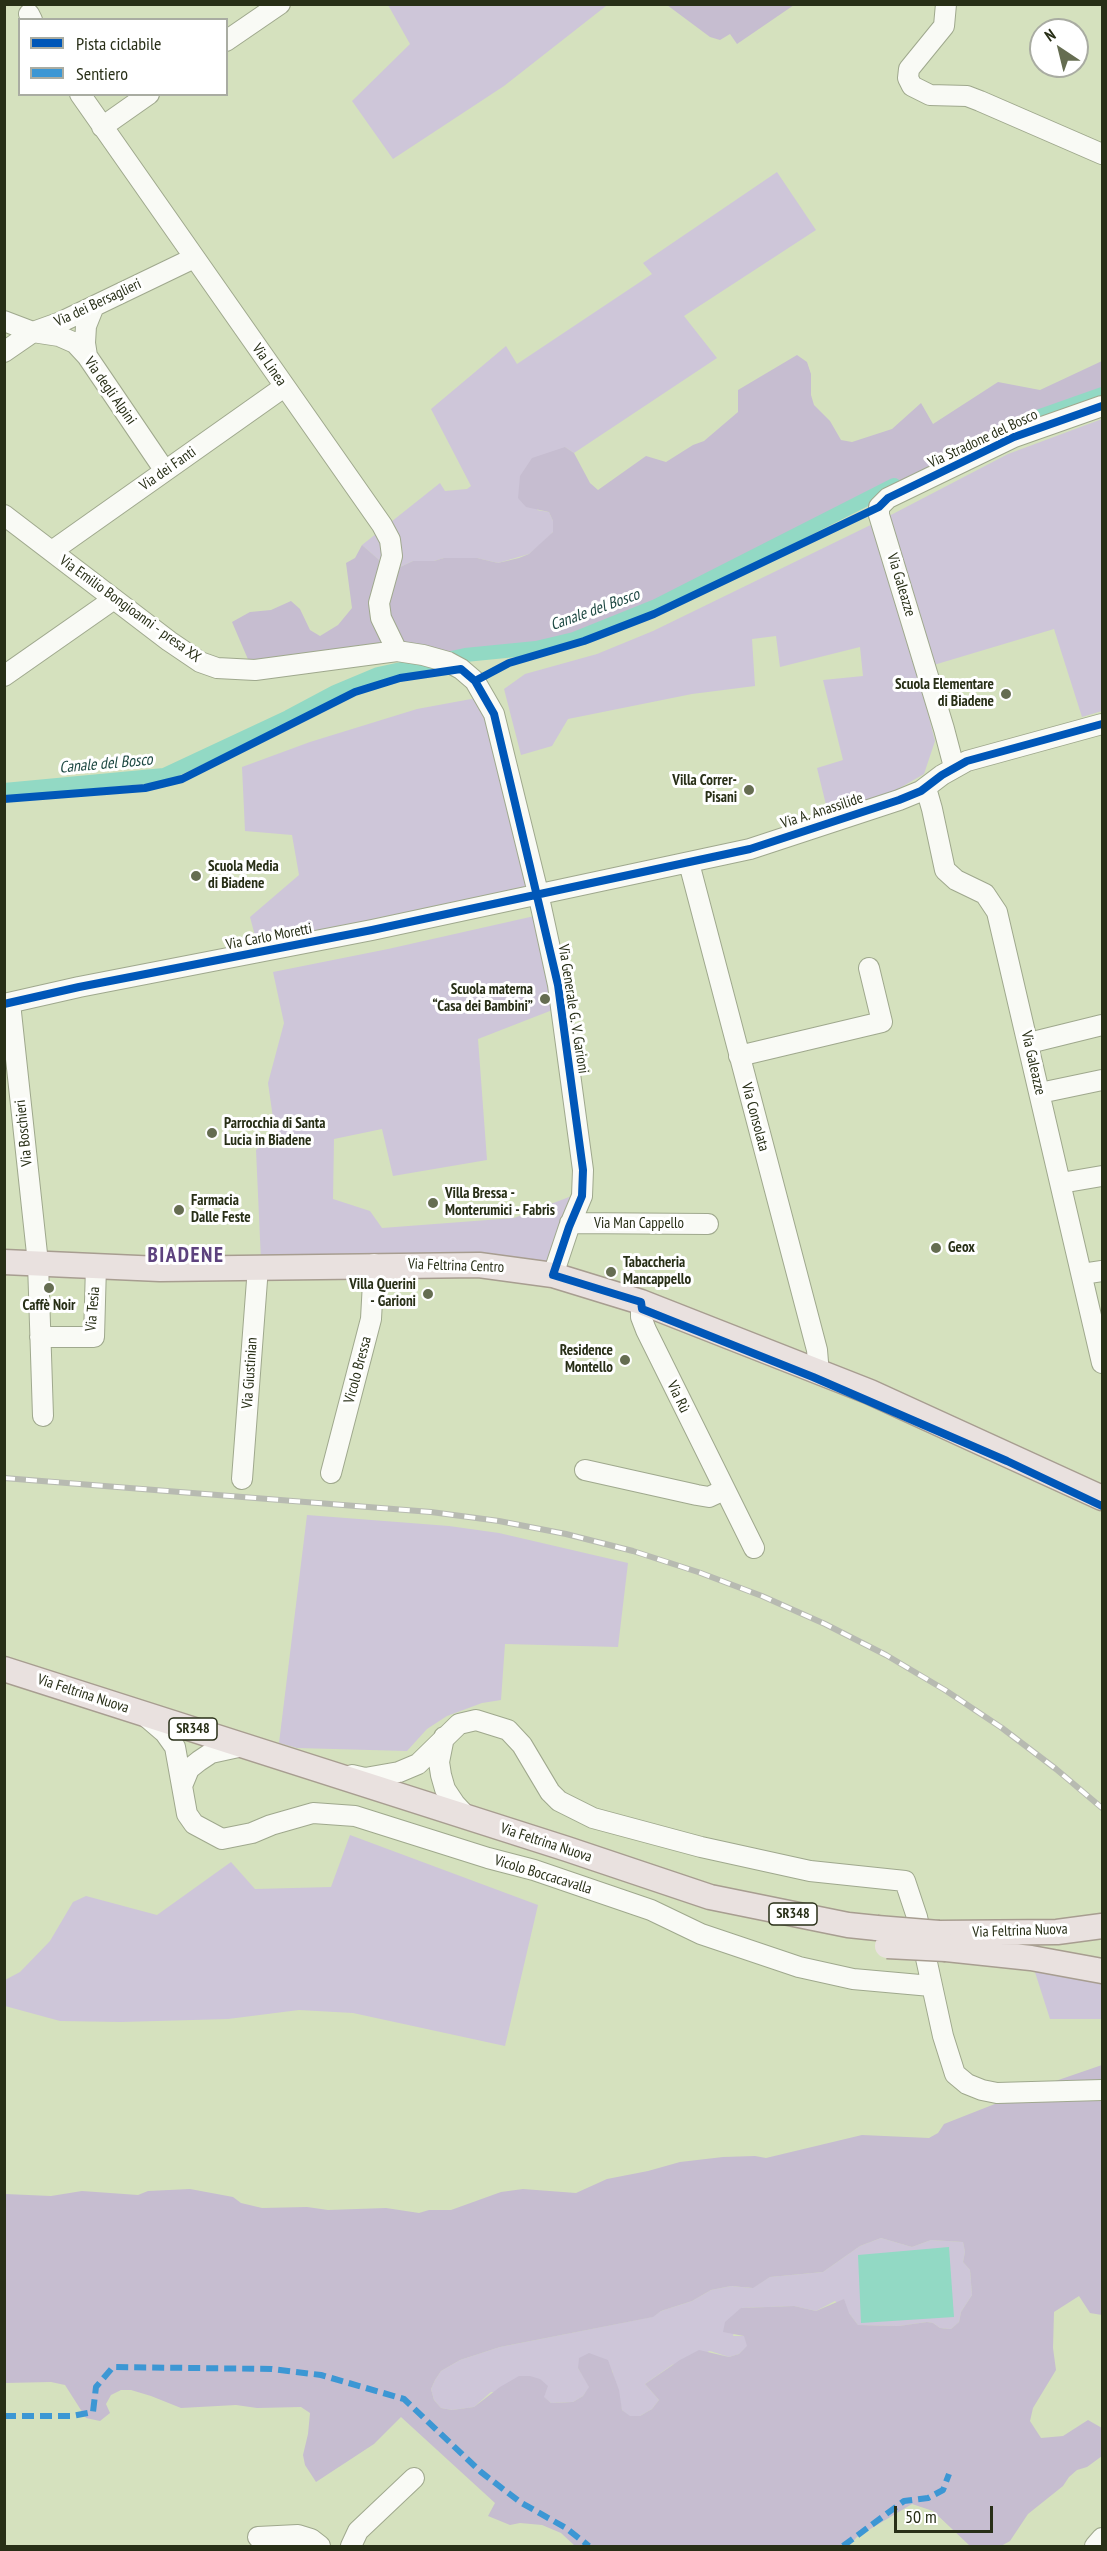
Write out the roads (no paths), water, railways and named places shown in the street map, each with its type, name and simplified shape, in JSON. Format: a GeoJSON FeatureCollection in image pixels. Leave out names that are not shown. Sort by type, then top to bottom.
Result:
{"type":"FeatureCollection","features":[{"type":"Feature","properties":{"kind":"main road","name":"Via Feltrina Centro"},"geometry":{"type":"LineString","coordinates":[[4,1262],[160,1269],[479,1264],[553,1275],[641,1302],[815,1370],[1102,1498]]}},
{"type":"Feature","properties":{"kind":"main road","name":"Via Feltrina Centro"},"geometry":{"type":"LineString","coordinates":[[1015,1458],[1102,1480]]}},
{"type":"Feature","properties":{"kind":"main road","name":"Via Feltrina Nuova"},"geometry":{"type":"LineString","coordinates":[[4,1669],[710,1897],[848,1925],[882,1937],[943,1941],[1102,1926]]}},
{"type":"Feature","properties":{"kind":"main road"},"geometry":{"type":"LineString","coordinates":[[943,1941],[1102,1971]]}},
{"type":"Feature","properties":{"kind":"street"},"geometry":{"type":"LineString","coordinates":[[228,40],[280,4]]}},
{"type":"Feature","properties":{"kind":"street"},"geometry":{"type":"LineString","coordinates":[[946,4],[944,26],[909,69],[908,78],[912,86],[930,96],[967,96],[980,100],[1102,154]]}},
{"type":"Feature","properties":{"kind":"street","name":"Via Linea"},"geometry":{"type":"LineString","coordinates":[[81,96],[390,540],[392,556],[379,603],[381,618],[397,651]]}},
{"type":"Feature","properties":{"kind":"street"},"geometry":{"type":"LineString","coordinates":[[102,127],[146,96]]}},
{"type":"Feature","properties":{"kind":"street","name":"Via dei Bersaglieri"},"geometry":{"type":"LineString","coordinates":[[4,352],[33,332],[62,322],[194,258]]}},
{"type":"Feature","properties":{"kind":"street"},"geometry":{"type":"LineString","coordinates":[[87,356],[86,326],[94,306]]}},
{"type":"Feature","properties":{"kind":"street","name":"Via degli Alpini"},"geometry":{"type":"LineString","coordinates":[[4,321],[33,332],[59,336],[75,343],[87,356],[165,471]]}},
{"type":"Feature","properties":{"kind":"street","name":"Via dei Fanti"},"geometry":{"type":"LineString","coordinates":[[52,551],[284,387]]}},
{"type":"Feature","properties":{"kind":"street","name":"Via Stradone del Bosco"},"geometry":{"type":"LineString","coordinates":[[879,507],[888,498],[1014,437],[1102,406]]}},
{"type":"Feature","properties":{"kind":"street","name":"Via Galeazze"},"geometry":{"type":"LineString","coordinates":[[879,507],[879,515],[941,717],[954,767]]}},
{"type":"Feature","properties":{"kind":"street","name":"Via Emilio Bongioanni - presa XX"},"geometry":{"type":"LineString","coordinates":[[4,515],[186,653],[217,668],[255,670],[397,651],[448,662],[476,681]]}},
{"type":"Feature","properties":{"kind":"street"},"geometry":{"type":"LineString","coordinates":[[4,676],[114,599]]}},
{"type":"Feature","properties":{"kind":"street","name":"Via Generale G. V. Garioni"},"geometry":{"type":"LineString","coordinates":[[476,681],[491,705],[497,723],[538,893],[558,985],[583,1170],[582,1196],[553,1275]]}},
{"type":"Feature","properties":{"kind":"street","name":"Via A. Anassilide"},"geometry":{"type":"LineString","coordinates":[[538,893],[688,863],[760,845],[891,803],[926,788],[954,767],[967,761],[1102,724]]}},
{"type":"Feature","properties":{"kind":"street","name":"Via Galeazze"},"geometry":{"type":"LineString","coordinates":[[926,788],[930,797],[945,870],[956,880],[982,891],[995,907],[1029,1043],[1102,1363]]}},
{"type":"Feature","properties":{"kind":"street","name":"Via Consolata"},"geometry":{"type":"LineString","coordinates":[[688,863],[817,1350],[818,1362],[815,1370]]}},
{"type":"Feature","properties":{"kind":"street","name":"Via Carlo Moretti"},"geometry":{"type":"LineString","coordinates":[[7,1004],[79,987],[326,940],[538,893]]}},
{"type":"Feature","properties":{"kind":"street"},"geometry":{"type":"LineString","coordinates":[[739,1056],[882,1022],[869,968]]}},
{"type":"Feature","properties":{"kind":"street","name":"Via Boschieri"},"geometry":{"type":"LineString","coordinates":[[7,1004],[38,1263]]}},
{"type":"Feature","properties":{"kind":"street"},"geometry":{"type":"LineString","coordinates":[[1029,1043],[1102,1025]]}},
{"type":"Feature","properties":{"kind":"street"},"geometry":{"type":"LineString","coordinates":[[1040,1093],[1102,1080]]}},
{"type":"Feature","properties":{"kind":"street"},"geometry":{"type":"LineString","coordinates":[[1061,1183],[1102,1176]]}},
{"type":"Feature","properties":{"kind":"street","name":"Via Man Cappello"},"geometry":{"type":"LineString","coordinates":[[570,1224],[708,1224]]}},
{"type":"Feature","properties":{"kind":"street"},"geometry":{"type":"LineString","coordinates":[[38,1263],[43,1416]]}},
{"type":"Feature","properties":{"kind":"street","name":"Vicolo Bressa"},"geometry":{"type":"LineString","coordinates":[[331,1473],[371,1319],[374,1264]]}},
{"type":"Feature","properties":{"kind":"street","name":"Via Tesia"},"geometry":{"type":"LineString","coordinates":[[40,1337],[94,1337],[96,1266]]}},
{"type":"Feature","properties":{"kind":"street","name":"Via Giustinian"},"geometry":{"type":"LineString","coordinates":[[242,1479],[258,1267]]}},
{"type":"Feature","properties":{"kind":"street"},"geometry":{"type":"LineString","coordinates":[[1082,1274],[1102,1271]]}},
{"type":"Feature","properties":{"kind":"street","name":"Via Rù"},"geometry":{"type":"LineString","coordinates":[[641,1302],[640,1317],[643,1324],[753,1548]]}},
{"type":"Feature","properties":{"kind":"street"},"geometry":{"type":"LineString","coordinates":[[585,1470],[709,1497],[724,1490]]}},
{"type":"Feature","properties":{"kind":"street","name":"Vicolo Boccacavalla"},"geometry":{"type":"LineString","coordinates":[[142,1713],[165,1733],[175,1747],[187,1814],[194,1824],[222,1839],[252,1833],[279,1822],[314,1813],[355,1816],[488,1858],[534,1869],[651,1910],[701,1934],[800,1967],[853,1979],[932,1986]]}},
{"type":"Feature","properties":{"kind":"street"},"geometry":{"type":"LineString","coordinates":[[308,1767],[365,1778],[399,1772],[418,1764],[459,1724],[476,1720],[508,1730],[522,1745],[550,1792],[560,1801],[593,1818],[723,1853],[810,1871],[905,1881],[917,1917],[950,2065],[955,2074],[967,2084],[982,2090],[1006,2093],[1102,2090]]}},
{"type":"Feature","properties":{"kind":"street"},"geometry":{"type":"LineString","coordinates":[[444,1737],[439,1762],[441,1775],[450,1797],[468,1819]]}},
{"type":"Feature","properties":{"kind":"street"},"geometry":{"type":"LineString","coordinates":[[182,1786],[189,1769],[205,1757],[224,1749],[243,1746]]}},
{"type":"Feature","properties":{"kind":"street"},"geometry":{"type":"LineString","coordinates":[[351,2547],[358,2531],[414,2478]]}},
{"type":"Feature","properties":{"kind":"street"},"geometry":{"type":"LineString","coordinates":[[258,2537],[298,2535],[311,2539],[320,2547]]}},
{"type":"Feature","properties":{"kind":"street"},"geometry":{"type":"LineString","coordinates":[[1095,2547],[1102,2538]]}},
{"type":"Feature","properties":{"kind":"water"},"geometry":{"type":"Polygon","coordinates":[[[949,2247],[954,2317],[861,2323],[858,2255],[949,2247]]]}},
{"type":"Feature","properties":{"kind":"waterway","name":"Canale del Bosco"},"geometry":{"type":"LineString","coordinates":[[1006,431],[1034,418],[1102,394]]}},
{"type":"Feature","properties":{"kind":"waterway","name":"Canale del Bosco"},"geometry":{"type":"LineString","coordinates":[[4,790],[164,775],[288,717],[335,692],[378,674],[465,655],[536,648],[574,639],[656,606],[894,485]]}},
{"type":"Feature","properties":{"kind":"railway"},"geometry":{"type":"LineString","coordinates":[[4,1478],[431,1512],[499,1521],[566,1534],[633,1551],[762,1596],[886,1655],[945,1690],[1002,1728],[1102,1808]]}},
{"type":"Feature","properties":{"kind":"place","name":"Scuola Elementare di Biadene"},"geometry":{"type":"Point","coordinates":[1006,694]}},
{"type":"Feature","properties":{"kind":"place","name":"Villa Correr- Pisani"},"geometry":{"type":"Point","coordinates":[749,790]}},
{"type":"Feature","properties":{"kind":"place","name":"Scuola Media di Biadene"},"geometry":{"type":"Point","coordinates":[196,876]}},
{"type":"Feature","properties":{"kind":"place","name":"Scuola materna “Casa dei Bambini”"},"geometry":{"type":"Point","coordinates":[545,999]}},
{"type":"Feature","properties":{"kind":"place","name":"Parrocchia di Santa Lucia in Biadene"},"geometry":{"type":"Point","coordinates":[212,1133]}},
{"type":"Feature","properties":{"kind":"place","name":"Villa Bressa - Monterumici - Fabris"},"geometry":{"type":"Point","coordinates":[433,1203]}},
{"type":"Feature","properties":{"kind":"place","name":"Farmacia Dalle Feste"},"geometry":{"type":"Point","coordinates":[179,1210]}},
{"type":"Feature","properties":{"kind":"place","name":"Geox"},"geometry":{"type":"Point","coordinates":[936,1248]}},
{"type":"Feature","properties":{"kind":"place","name":"Tabaccheria Mancappello"},"geometry":{"type":"Point","coordinates":[611,1272]}},
{"type":"Feature","properties":{"kind":"place","name":"Caffè Noir"},"geometry":{"type":"Point","coordinates":[49,1288]}},
{"type":"Feature","properties":{"kind":"place","name":"Villa Querini - Garioni"},"geometry":{"type":"Point","coordinates":[428,1294]}},
{"type":"Feature","properties":{"kind":"place","name":"Residence Montello"},"geometry":{"type":"Point","coordinates":[625,1360]}},
{"type":"Feature","properties":{"kind":"district","name":"BIADENE"},"geometry":{"type":"Point","coordinates":[186,1256]}}]}
